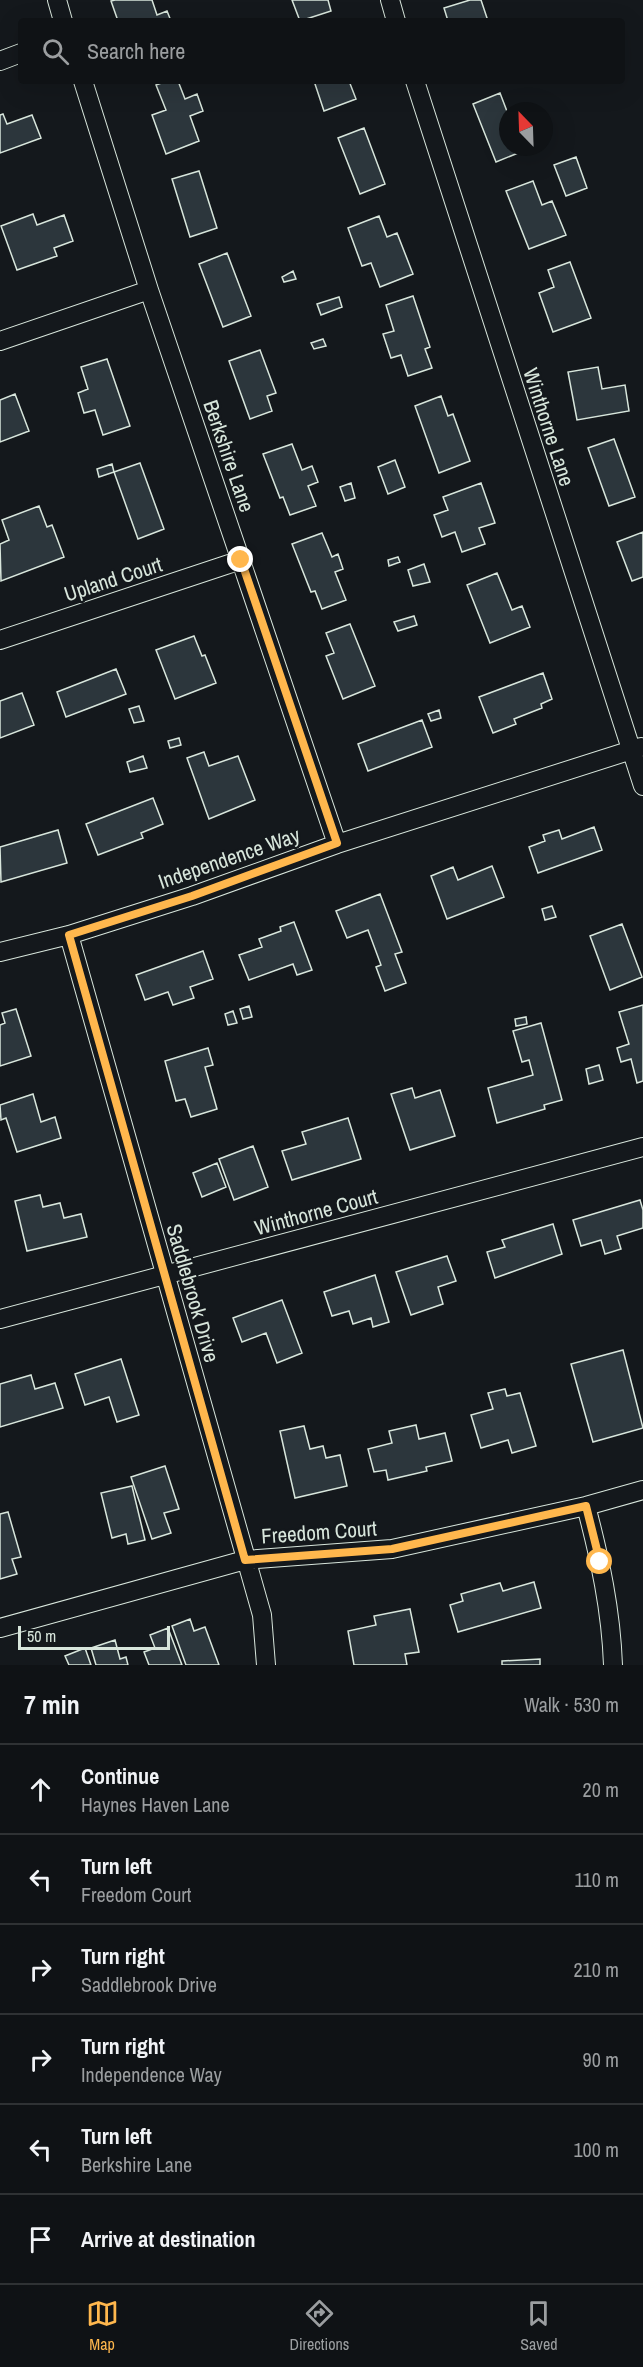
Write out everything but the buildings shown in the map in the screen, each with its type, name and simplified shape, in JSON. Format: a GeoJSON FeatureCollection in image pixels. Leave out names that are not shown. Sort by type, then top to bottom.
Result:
{"type":"FeatureCollection","features":[{"type":"Feature","properties":{"kind":"street"},"geometry":{"type":"LineString","coordinates":[[57,0],[62,18]]}},
{"type":"Feature","properties":{"kind":"street"},"geometry":{"type":"LineString","coordinates":[[390,0],[395,18]]}},
{"type":"Feature","properties":{"kind":"street"},"geometry":{"type":"LineString","coordinates":[[0,61],[18,54]]}},
{"type":"Feature","properties":{"kind":"street","name":"Berkshire Lane"},"geometry":{"type":"LineString","coordinates":[[84,84],[149,290],[337,843]]}},
{"type":"Feature","properties":{"kind":"street","name":"Winthorne Lane"},"geometry":{"type":"LineString","coordinates":[[416,84],[637,749],[643,786]]}},
{"type":"Feature","properties":{"kind":"street"},"geometry":{"type":"LineString","coordinates":[[0,341],[149,290]]}},
{"type":"Feature","properties":{"kind":"street","name":"Upland Court"},"geometry":{"type":"LineString","coordinates":[[0,640],[241,560]]}},
{"type":"Feature","properties":{"kind":"street","name":"Independence Way"},"geometry":{"type":"LineString","coordinates":[[0,952],[69,935],[192,896],[337,843],[637,749]]}},
{"type":"Feature","properties":{"kind":"street","name":"Saddlebrook Drive"},"geometry":{"type":"LineString","coordinates":[[69,935],[262,1615],[266,1665]]}},
{"type":"Feature","properties":{"kind":"street","name":"Winthorne Court"},"geometry":{"type":"LineString","coordinates":[[0,1319],[643,1147]]}},
{"type":"Feature","properties":{"kind":"street","name":"Freedom Court"},"geometry":{"type":"LineString","coordinates":[[0,1628],[245,1560],[392,1549],[586,1506],[643,1490]]}},
{"type":"Feature","properties":{"kind":"street"},"geometry":{"type":"LineString","coordinates":[[586,1506],[600,1562],[612,1626],[612,1665]]}},
{"type":"Feature","properties":{"kind":"route"},"geometry":{"type":"LineString","coordinates":[[241,560],[337,843],[192,896],[69,935],[245,1560],[392,1549],[586,1506],[600,1562]]}}]}
